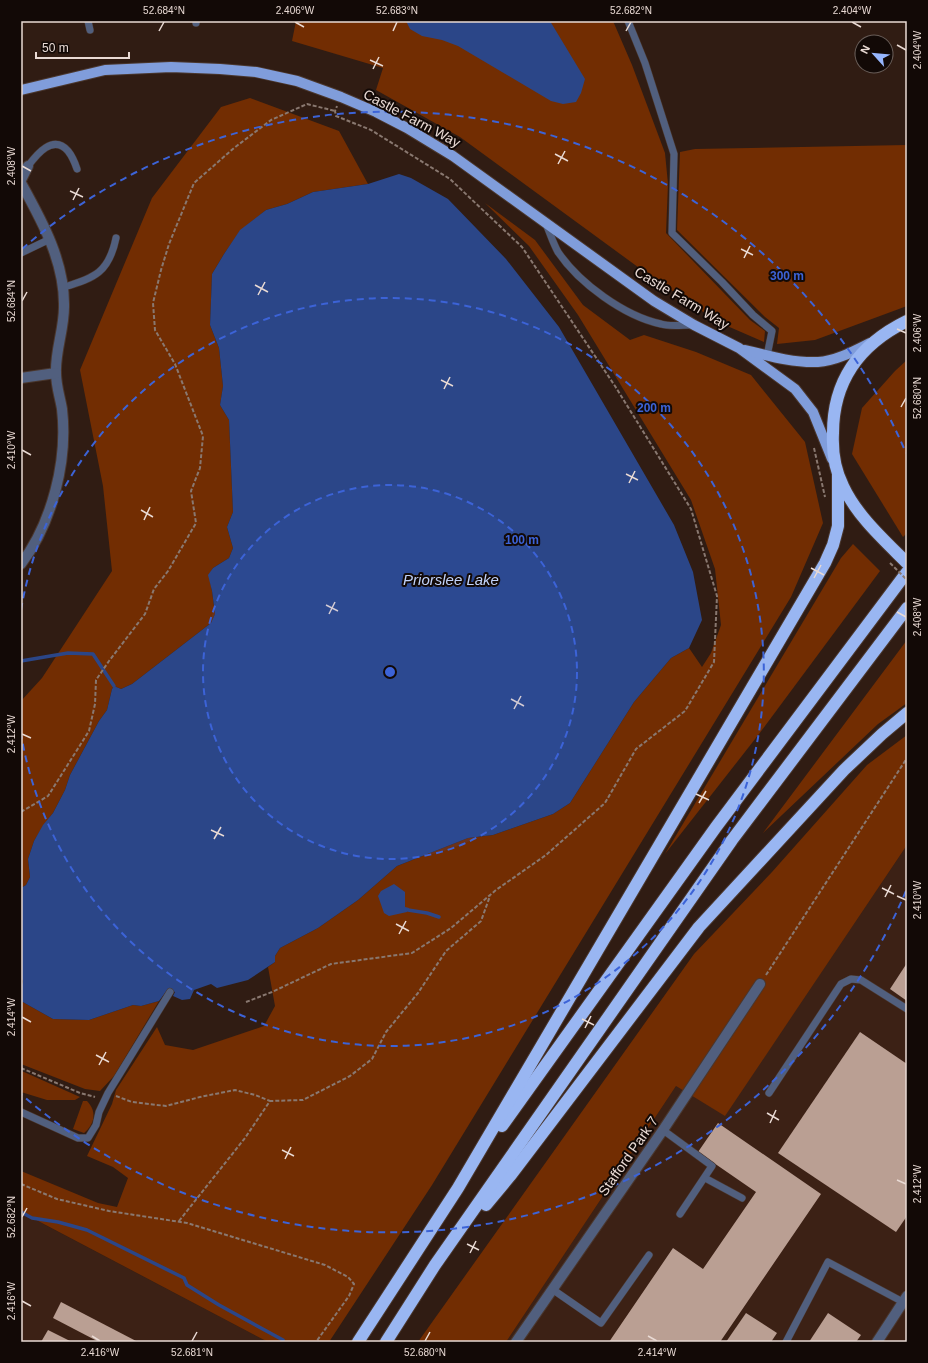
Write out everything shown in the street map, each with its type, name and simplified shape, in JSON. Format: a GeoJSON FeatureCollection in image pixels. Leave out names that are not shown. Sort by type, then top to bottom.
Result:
{"type":"FeatureCollection","features":[{"type":"Feature","properties":{"kind":"highway"},"geometry":{"type":"LineString","coordinates":[[458,1188],[824,563],[833,545],[838,526],[837,472],[832,440],[833,417],[838,393],[853,365],[877,339],[893,328],[907,322]]}},
{"type":"Feature","properties":{"kind":"highway"},"geometry":{"type":"LineString","coordinates":[[837,472],[849,497],[893,558],[907,563]]}},
{"type":"Feature","properties":{"kind":"highway"},"geometry":{"type":"LineString","coordinates":[[358,1342],[458,1188],[716,827],[907,572]]}},
{"type":"Feature","properties":{"kind":"highway"},"geometry":{"type":"LineString","coordinates":[[386,1342],[435,1266],[732,840],[907,608]]}},
{"type":"Feature","properties":{"kind":"highway"},"geometry":{"type":"LineString","coordinates":[[435,1266],[510,1176],[699,927],[844,770],[882,734],[907,713]]}},
{"type":"Feature","properties":{"kind":"main road","name":"Castle Farm Way"},"geometry":{"type":"LineString","coordinates":[[21,90],[105,70],[171,67],[256,72],[296,82],[341,97],[376,112],[407,128],[453,156],[642,293],[694,325],[739,348],[795,389],[813,412],[837,472]]}},
{"type":"Feature","properties":{"kind":"main road","name":"Castle Farm Way"},"geometry":{"type":"LineString","coordinates":[[739,348],[786,360],[818,362],[851,353],[877,339]]}},
{"type":"Feature","properties":{"kind":"street"},"geometry":{"type":"LineString","coordinates":[[21,564],[30,553],[55,495],[63,454],[62,409],[58,391],[56,358],[63,324],[64,287],[56,253],[21,182],[28,166]]}},
{"type":"Feature","properties":{"kind":"street"},"geometry":{"type":"LineString","coordinates":[[21,378],[56,373]]}},
{"type":"Feature","properties":{"kind":"street","name":"Stafford Park 7"},"geometry":{"type":"LineString","coordinates":[[516,1342],[663,1130],[760,984]]}},
{"type":"Feature","properties":{"kind":"street"},"geometry":{"type":"LineString","coordinates":[[877,1342],[905,1299]]}},
{"type":"Feature","properties":{"kind":"lane"},"geometry":{"type":"LineString","coordinates":[[88,21],[90,30]]}},
{"type":"Feature","properties":{"kind":"lane"},"geometry":{"type":"LineString","coordinates":[[628,21],[645,63],[674,154],[672,233],[722,282],[753,316],[772,330],[768,356]]}},
{"type":"Feature","properties":{"kind":"lane"},"geometry":{"type":"LineString","coordinates":[[28,166],[44,148],[50,144],[60,145],[69,151],[77,169]]}},
{"type":"Feature","properties":{"kind":"lane"},"geometry":{"type":"LineString","coordinates":[[545,222],[558,251],[572,269],[586,284],[611,302],[635,315],[662,325],[694,325]]}},
{"type":"Feature","properties":{"kind":"lane"},"geometry":{"type":"LineString","coordinates":[[64,287],[86,281],[95,276],[107,262],[114,247],[116,238]]}},
{"type":"Feature","properties":{"kind":"lane"},"geometry":{"type":"LineString","coordinates":[[21,253],[50,239]]}},
{"type":"Feature","properties":{"kind":"lane"},"geometry":{"type":"LineString","coordinates":[[769,1093],[841,984],[851,979],[861,980],[907,1009]]}},
{"type":"Feature","properties":{"kind":"lane"},"geometry":{"type":"LineString","coordinates":[[21,1112],[78,1138],[88,1138],[96,1125],[99,1112],[106,1096],[170,992]]}},
{"type":"Feature","properties":{"kind":"lane"},"geometry":{"type":"LineString","coordinates":[[663,1130],[712,1166],[680,1214]]}},
{"type":"Feature","properties":{"kind":"lane"},"geometry":{"type":"LineString","coordinates":[[705,1178],[742,1198]]}},
{"type":"Feature","properties":{"kind":"lane"},"geometry":{"type":"LineString","coordinates":[[552,1289],[601,1323],[649,1255]]}},
{"type":"Feature","properties":{"kind":"lane"},"geometry":{"type":"LineString","coordinates":[[786,1342],[828,1262],[905,1299]]}},
{"type":"Feature","properties":{"kind":"path"},"geometry":{"type":"LineString","coordinates":[[21,812],[48,796],[89,731],[95,704],[96,680],[145,614],[154,589],[168,571],[196,523],[191,491],[200,468],[203,436],[175,364],[155,330],[153,303],[169,244],[194,183],[234,148],[271,120],[308,104],[335,111],[336,116],[371,130],[450,179],[522,247],[615,386],[691,509],[717,596],[714,662],[685,711],[636,749],[605,803],[546,855],[490,895],[451,928],[412,952],[331,964],[272,992],[246,1002]]}},
{"type":"Feature","properties":{"kind":"path"},"geometry":{"type":"LineString","coordinates":[[813,444],[825,500]]}},
{"type":"Feature","properties":{"kind":"path"},"geometry":{"type":"LineString","coordinates":[[893,558],[907,580]]}},
{"type":"Feature","properties":{"kind":"path"},"geometry":{"type":"LineString","coordinates":[[760,984],[907,758]]}},
{"type":"Feature","properties":{"kind":"path"},"geometry":{"type":"LineString","coordinates":[[21,1068],[80,1093],[166,1106],[235,1090],[270,1101],[303,1100],[350,1076],[372,1059],[386,1032],[418,993],[446,952],[481,920],[490,895]]}},
{"type":"Feature","properties":{"kind":"path"},"geometry":{"type":"LineString","coordinates":[[179,1221],[245,1138],[270,1101]]}},
{"type":"Feature","properties":{"kind":"path"},"geometry":{"type":"LineString","coordinates":[[21,1184],[57,1199],[109,1211],[187,1222],[298,1256],[325,1266],[348,1277],[354,1284],[349,1296],[316,1342]]}},
{"type":"Feature","properties":{"kind":"shaded area"},"geometry":{"type":"Polygon","coordinates":[[[296,21],[613,21],[632,65],[665,153],[668,184],[666,233],[750,320],[765,331],[764,342],[718,322],[642,270],[460,137],[376,90],[383,68],[292,41],[296,21]]]}},
{"type":"Feature","properties":{"kind":"shaded area"},"geometry":{"type":"Polygon","coordinates":[[[250,98],[339,131],[368,184],[313,192],[287,204],[266,210],[240,231],[212,274],[210,325],[219,348],[223,386],[220,405],[229,420],[233,512],[227,527],[233,548],[229,558],[213,568],[209,575],[215,614],[211,623],[132,684],[121,689],[114,686],[107,710],[99,721],[70,775],[65,790],[53,813],[34,841],[28,859],[30,877],[26,885],[21,888],[21,701],[42,678],[112,571],[103,486],[80,370],[152,198],[221,107],[250,98]]]}},
{"type":"Feature","properties":{"kind":"shaded area"},"geometry":{"type":"Polygon","coordinates":[[[907,145],[907,306],[815,340],[777,344],[779,328],[765,317],[677,230],[680,152],[695,149],[907,145]]]}},
{"type":"Feature","properties":{"kind":"shaded area"},"geometry":{"type":"Polygon","coordinates":[[[485,203],[535,240],[583,305],[630,340],[644,335],[696,352],[751,375],[805,442],[823,523],[791,597],[432,1185],[329,1342],[268,1342],[21,1212],[21,1171],[98,1203],[117,1207],[128,1178],[113,1167],[87,1156],[112,1104],[116,1090],[157,1027],[165,1045],[193,1050],[264,1026],[275,1006],[268,967],[275,962],[275,956],[280,948],[318,928],[358,900],[397,866],[468,838],[493,835],[553,814],[570,803],[634,702],[671,658],[689,648],[702,667],[711,653],[721,625],[715,569],[691,500],[578,315],[529,246],[485,203]]]}},
{"type":"Feature","properties":{"kind":"shaded area"},"geometry":{"type":"Polygon","coordinates":[[[907,360],[907,533],[903,537],[852,454],[862,408],[895,371],[907,360]]]}},
{"type":"Feature","properties":{"kind":"shaded area"},"geometry":{"type":"Polygon","coordinates":[[[853,544],[880,571],[759,734],[665,854],[841,558],[853,544]]]}},
{"type":"Feature","properties":{"kind":"shaded area"},"geometry":{"type":"Polygon","coordinates":[[[907,640],[907,703],[878,724],[763,833],[907,640]]]}},
{"type":"Feature","properties":{"kind":"shaded area"},"geometry":{"type":"Polygon","coordinates":[[[907,735],[907,845],[725,1116],[676,1086],[506,1342],[418,1342],[694,954],[772,872],[867,765],[907,735]]]}},
{"type":"Feature","properties":{"kind":"shaded area"},"geometry":{"type":"Polygon","coordinates":[[[907,845],[907,1342],[506,1342],[676,1086],[725,1115],[907,845]]]}},
{"type":"Feature","properties":{"kind":"shaded area"},"geometry":{"type":"Polygon","coordinates":[[[21,1001],[53,1019],[89,1020],[133,1005],[141,1006],[159,1001],[114,1076],[100,1091],[85,1089],[21,1064],[21,1001]]]}},
{"type":"Feature","properties":{"kind":"shaded area"},"geometry":{"type":"Polygon","coordinates":[[[21,1071],[80,1097],[75,1100],[47,1100],[21,1092],[21,1071]]]}},
{"type":"Feature","properties":{"kind":"shaded area"},"geometry":{"type":"Polygon","coordinates":[[[83,1101],[87,1101],[93,1113],[91,1126],[84,1133],[73,1129],[83,1101]]]}},
{"type":"Feature","properties":{"kind":"shaded area"},"geometry":{"type":"Polygon","coordinates":[[[21,1211],[32,1218],[268,1342],[21,1342],[21,1211]]]}},
{"type":"Feature","properties":{"kind":"water"},"geometry":{"type":"Polygon","coordinates":[[[406,21],[550,21],[585,79],[581,93],[576,102],[563,104],[551,101],[458,46],[442,40],[422,36],[410,29],[406,21]]]}},
{"type":"Feature","properties":{"kind":"water","name":"Priorslee Lake"},"geometry":{"type":"Polygon","coordinates":[[[399,174],[411,178],[448,199],[506,259],[559,327],[674,525],[693,572],[702,620],[689,648],[671,658],[634,702],[570,803],[553,814],[493,835],[468,838],[397,866],[358,900],[318,928],[280,948],[275,956],[275,962],[248,980],[217,988],[211,984],[194,990],[190,999],[182,1000],[173,996],[175,992],[168,989],[159,1001],[141,1006],[133,1005],[89,1020],[53,1019],[21,1001],[23,981],[21,977],[21,888],[26,885],[30,877],[28,859],[34,841],[43,825],[53,813],[65,790],[70,775],[99,721],[107,710],[114,686],[121,689],[132,684],[211,623],[215,614],[208,575],[213,568],[229,558],[233,548],[227,527],[233,512],[229,420],[220,405],[223,386],[219,348],[210,325],[212,274],[240,230],[266,210],[287,204],[313,192],[368,184],[399,174]]]}},
{"type":"Feature","properties":{"kind":"water"},"geometry":{"type":"Polygon","coordinates":[[[394,884],[405,892],[405,907],[409,908],[407,912],[389,916],[384,913],[378,896],[381,891],[394,884]]]}},
{"type":"Feature","properties":{"kind":"building"},"geometry":{"type":"Polygon","coordinates":[[[907,963],[907,1001],[890,989],[907,963]]]}},
{"type":"Feature","properties":{"kind":"building"},"geometry":{"type":"Polygon","coordinates":[[[860,1032],[907,1064],[907,1216],[896,1232],[778,1153],[860,1032]]]}},
{"type":"Feature","properties":{"kind":"building"},"geometry":{"type":"Polygon","coordinates":[[[718,1123],[821,1194],[720,1342],[609,1342],[673,1248],[703,1269],[756,1192],[698,1152],[718,1123]]]}},
{"type":"Feature","properties":{"kind":"building"},"geometry":{"type":"Polygon","coordinates":[[[61,1302],[138,1342],[99,1342],[53,1318],[61,1302]]]}},
{"type":"Feature","properties":{"kind":"building"},"geometry":{"type":"Polygon","coordinates":[[[746,1313],[777,1333],[771,1342],[726,1342],[746,1313]]]}},
{"type":"Feature","properties":{"kind":"building"},"geometry":{"type":"Polygon","coordinates":[[[828,1313],[861,1335],[856,1342],[809,1342],[828,1313]]]}},
{"type":"Feature","properties":{"kind":"building"},"geometry":{"type":"Polygon","coordinates":[[[48,1330],[72,1342],[41,1342],[48,1330]]]}},
{"type":"Feature","properties":{"kind":"waterway"},"geometry":{"type":"LineString","coordinates":[[21,661],[68,653],[93,654],[114,686]]}},
{"type":"Feature","properties":{"kind":"waterway"},"geometry":{"type":"LineString","coordinates":[[408,910],[427,913],[439,917]]}},
{"type":"Feature","properties":{"kind":"waterway"},"geometry":{"type":"LineString","coordinates":[[21,1212],[32,1218],[58,1222],[87,1230],[184,1278],[187,1285],[219,1305],[283,1340]]}}]}
